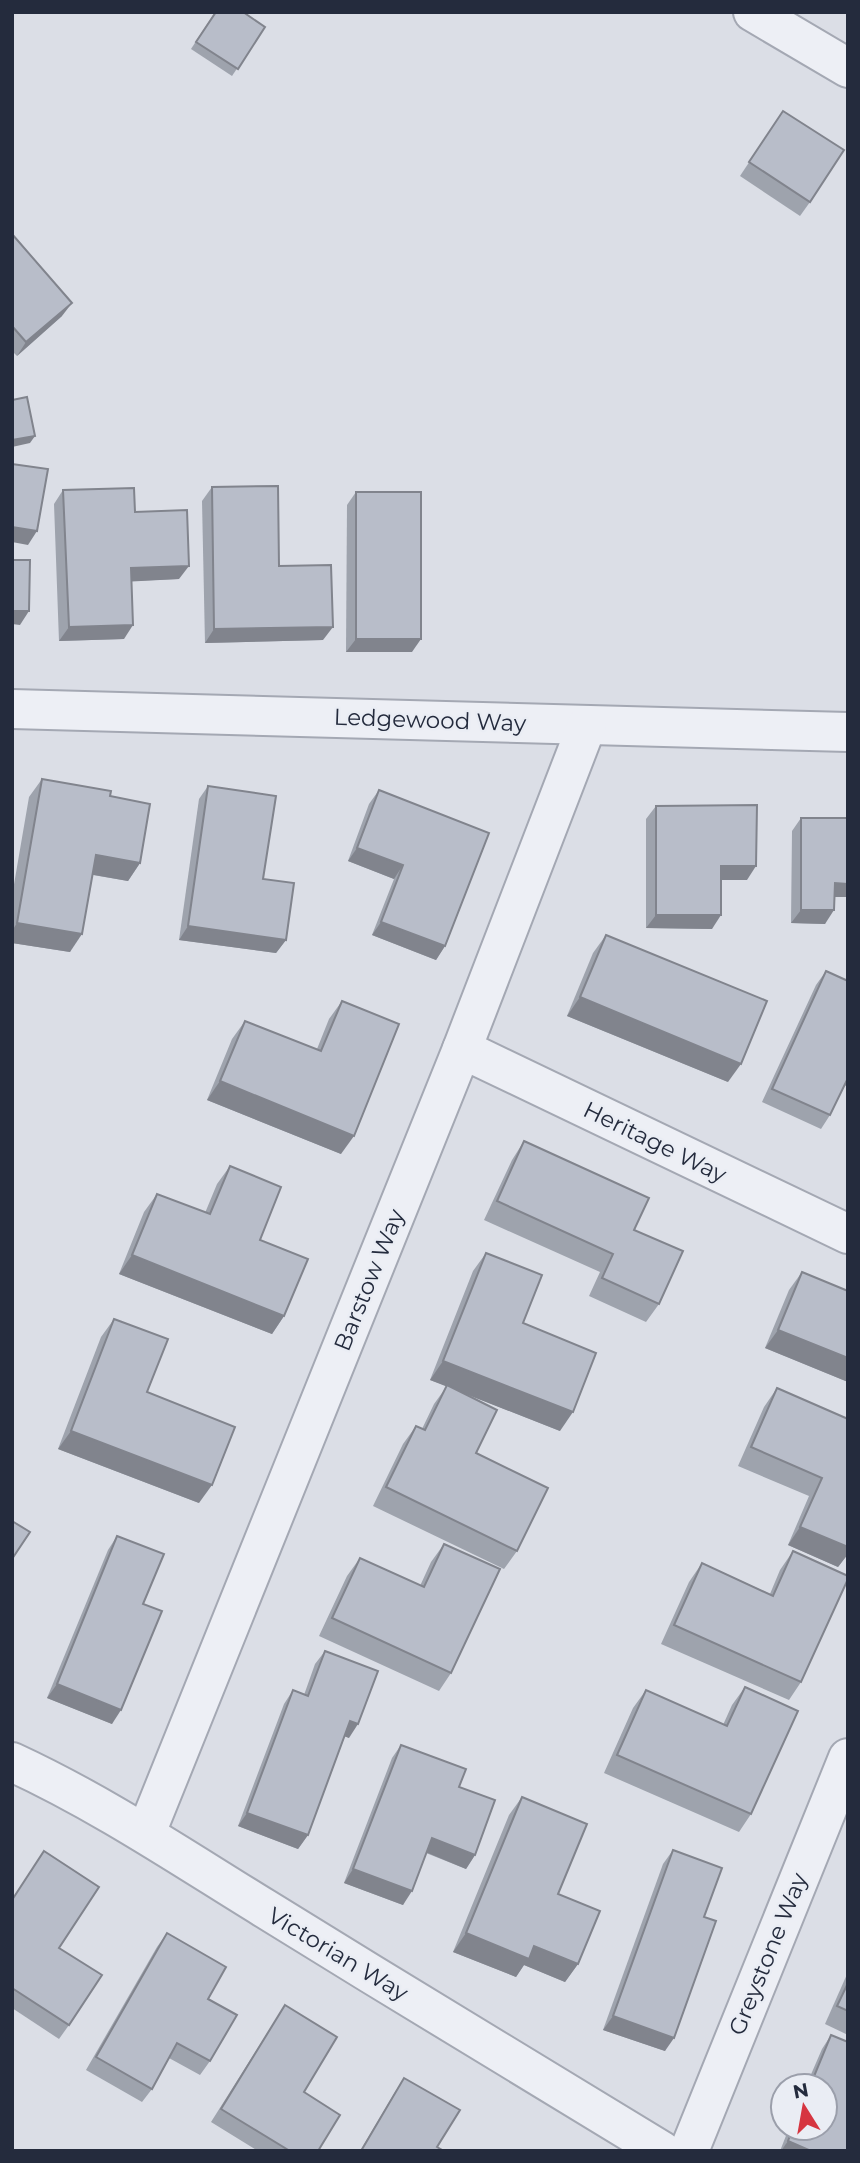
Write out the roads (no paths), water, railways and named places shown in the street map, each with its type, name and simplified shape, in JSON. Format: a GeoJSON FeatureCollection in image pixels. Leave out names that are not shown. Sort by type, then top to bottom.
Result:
{"type":"FeatureCollection","features":[{"type":"Feature","properties":{"kind":"street"},"geometry":{"type":"LineString","coordinates":[[753,12],[848,68]]}},
{"type":"Feature","properties":{"kind":"street","name":"Ledgewood Way"},"geometry":{"type":"LineString","coordinates":[[12,709],[848,732]]}},
{"type":"Feature","properties":{"kind":"street","name":"Barstow Way"},"geometry":{"type":"LineString","coordinates":[[146,1833],[462,1049],[587,724]]}},
{"type":"Feature","properties":{"kind":"street","name":"Heritage Way"},"geometry":{"type":"LineString","coordinates":[[462,1049],[848,1234]]}},
{"type":"Feature","properties":{"kind":"street","name":"Greystone Way"},"geometry":{"type":"LineString","coordinates":[[689,2151],[848,1758]]}},
{"type":"Feature","properties":{"kind":"street","name":"Victorian Way"},"geometry":{"type":"LineString","coordinates":[[12,1762],[61,1784],[146,1833],[261,1907],[662,2151]]}}]}
